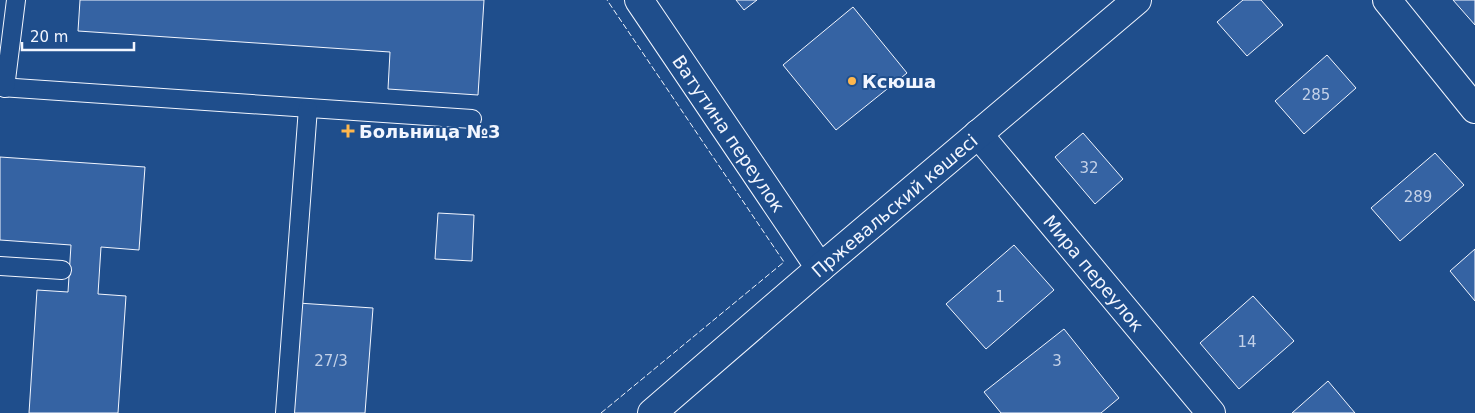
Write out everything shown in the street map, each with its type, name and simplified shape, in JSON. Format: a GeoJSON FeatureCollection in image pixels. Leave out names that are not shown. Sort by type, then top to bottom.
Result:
{"type":"FeatureCollection","features":[{"type":"Feature","properties":{"kind":"street","name":"Ватутина переулок"},"geometry":{"type":"LineString","coordinates":[[639,0],[820,268]]}},
{"type":"Feature","properties":{"kind":"street","name":"Пржевальский көшесі"},"geometry":{"type":"LineString","coordinates":[[652,413],[1136,0]]}},
{"type":"Feature","properties":{"kind":"street"},"geometry":{"type":"LineString","coordinates":[[1387,0],[1475,109]]}},
{"type":"Feature","properties":{"kind":"street","name":"Мира переулок"},"geometry":{"type":"LineString","coordinates":[[978,134],[1211,413]]}},
{"type":"Feature","properties":{"kind":"lane"},"geometry":{"type":"LineString","coordinates":[[16,0],[2,87],[472,119]]}},
{"type":"Feature","properties":{"kind":"lane"},"geometry":{"type":"LineString","coordinates":[[286,413],[308,108]]}},
{"type":"Feature","properties":{"kind":"lane"},"geometry":{"type":"LineString","coordinates":[[0,266],[62,270]]}},
{"type":"Feature","properties":{"kind":"building"},"geometry":{"type":"Polygon","coordinates":[[[80,0],[484,0],[478,95],[388,89],[390,52],[78,31],[80,0]]]}},
{"type":"Feature","properties":{"kind":"building"},"geometry":{"type":"Polygon","coordinates":[[[736,0],[757,0],[744,10],[736,0]]]}},
{"type":"Feature","properties":{"kind":"building"},"geometry":{"type":"Polygon","coordinates":[[[1243,0],[1261,0],[1283,25],[1247,56],[1217,22],[1243,0]]]}},
{"type":"Feature","properties":{"kind":"building"},"geometry":{"type":"Polygon","coordinates":[[[1453,0],[1475,0],[1475,25],[1453,0]]]}},
{"type":"Feature","properties":{"kind":"building"},"geometry":{"type":"Polygon","coordinates":[[[853,7],[907,73],[836,130],[783,65],[853,7]]]}},
{"type":"Feature","properties":{"kind":"building"},"geometry":{"type":"Polygon","coordinates":[[[1327,55],[1356,88],[1304,134],[1275,101],[1327,55]]]}},
{"type":"Feature","properties":{"kind":"building"},"geometry":{"type":"Polygon","coordinates":[[[1083,133],[1123,179],[1095,204],[1055,157],[1083,133]]]}},
{"type":"Feature","properties":{"kind":"building"},"geometry":{"type":"Polygon","coordinates":[[[1435,153],[1464,185],[1400,241],[1371,208],[1435,153]]]}},
{"type":"Feature","properties":{"kind":"building"},"geometry":{"type":"Polygon","coordinates":[[[0,157],[145,167],[139,250],[101,247],[98,294],[126,296],[118,413],[29,413],[37,290],[68,292],[71,245],[0,240],[0,157]]]}},
{"type":"Feature","properties":{"kind":"building"},"geometry":{"type":"Polygon","coordinates":[[[438,213],[474,215],[472,261],[435,259],[438,213]]]}},
{"type":"Feature","properties":{"kind":"building"},"geometry":{"type":"Polygon","coordinates":[[[1014,245],[1054,290],[986,349],[946,304],[1014,245]]]}},
{"type":"Feature","properties":{"kind":"building"},"geometry":{"type":"Polygon","coordinates":[[[1475,249],[1475,301],[1450,271],[1475,249]]]}},
{"type":"Feature","properties":{"kind":"building"},"geometry":{"type":"Polygon","coordinates":[[[1253,296],[1294,341],[1239,389],[1200,343],[1253,296]]]}},
{"type":"Feature","properties":{"kind":"building"},"geometry":{"type":"Polygon","coordinates":[[[298,303],[373,308],[365,413],[290,413],[298,303]]]}},
{"type":"Feature","properties":{"kind":"building"},"geometry":{"type":"Polygon","coordinates":[[[1064,329],[1119,398],[1101,413],[1001,413],[984,392],[1064,329]]]}},
{"type":"Feature","properties":{"kind":"building"},"geometry":{"type":"Polygon","coordinates":[[[1328,381],[1355,413],[1292,413],[1328,381]]]}},
{"type":"Feature","properties":{"kind":"fence"},"geometry":{"type":"LineString","coordinates":[[601,413],[784,262],[607,0]]}},
{"type":"Feature","properties":{"kind":"place","name":"Ксюша"},"geometry":{"type":"Point","coordinates":[852,81]}},
{"type":"Feature","properties":{"kind":"place","name":"Больница №3"},"geometry":{"type":"Point","coordinates":[348,131]}}]}
